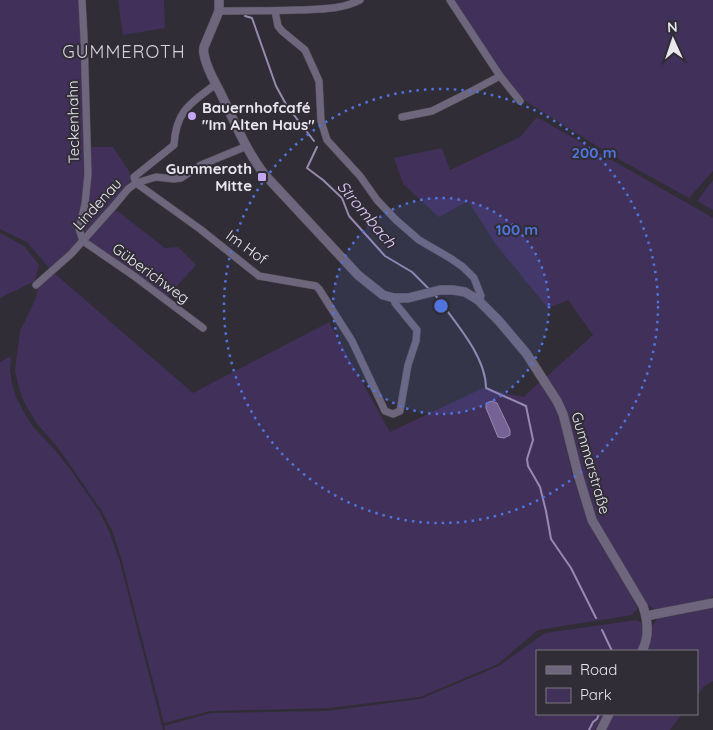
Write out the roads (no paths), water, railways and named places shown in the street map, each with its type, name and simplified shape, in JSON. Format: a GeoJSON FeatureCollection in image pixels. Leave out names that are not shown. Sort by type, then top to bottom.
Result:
{"type":"FeatureCollection","features":[{"type":"Feature","properties":{"kind":"street","name":"Teckenhahn"},"geometry":{"type":"LineString","coordinates":[[82,0],[88,174],[85,204],[79,229],[83,241]]}},
{"type":"Feature","properties":{"kind":"street"},"geometry":{"type":"LineString","coordinates":[[219,0],[219,11],[203,52],[216,84],[257,164],[264,174],[358,275],[383,295],[394,298]]}},
{"type":"Feature","properties":{"kind":"street"},"geometry":{"type":"LineString","coordinates":[[219,11],[338,8],[360,0]]}},
{"type":"Feature","properties":{"kind":"street"},"geometry":{"type":"LineString","coordinates":[[450,0],[500,76],[520,101]]}},
{"type":"Feature","properties":{"kind":"street"},"geometry":{"type":"LineString","coordinates":[[275,11],[278,26],[305,50],[319,81],[321,121],[327,140],[360,176],[376,200],[396,220],[419,240],[463,266],[474,278],[481,296],[478,300]]}},
{"type":"Feature","properties":{"kind":"street"},"geometry":{"type":"LineString","coordinates":[[402,117],[432,111],[500,76]]}},
{"type":"Feature","properties":{"kind":"street"},"geometry":{"type":"LineString","coordinates":[[136,183],[134,177],[174,145],[174,133],[184,110],[216,84]]}},
{"type":"Feature","properties":{"kind":"street","name":"Lindenau"},"geometry":{"type":"LineString","coordinates":[[36,285],[71,254],[128,189],[136,183],[156,178],[181,178],[201,166],[247,146]]}},
{"type":"Feature","properties":{"kind":"street","name":"Im Hof"},"geometry":{"type":"LineString","coordinates":[[136,183],[200,229],[259,276],[316,286],[352,341],[385,411],[393,414],[400,411],[408,365],[416,341],[417,330],[395,304],[394,298]]}},
{"type":"Feature","properties":{"kind":"street","name":"Güberichweg"},"geometry":{"type":"LineString","coordinates":[[83,241],[134,276],[203,328]]}},
{"type":"Feature","properties":{"kind":"street","name":"Gummarstraße"},"geometry":{"type":"LineString","coordinates":[[394,298],[408,298],[440,290],[465,292],[478,300],[500,321],[526,353],[557,401],[563,414],[592,520],[643,606],[646,616]]}},
{"type":"Feature","properties":{"kind":"street"},"geometry":{"type":"LineString","coordinates":[[642,650],[648,629],[646,616],[713,603]]}},
{"type":"Feature","properties":{"kind":"street"},"geometry":{"type":"LineString","coordinates":[[601,730],[608,715]]}},
{"type":"Feature","properties":{"kind":"waterway","name":"Strombach"},"geometry":{"type":"LineString","coordinates":[[245,16],[252,18],[276,86],[287,106],[314,141]]}},
{"type":"Feature","properties":{"kind":"waterway","name":"Strombach"},"geometry":{"type":"LineString","coordinates":[[317,147],[307,168],[342,198],[349,216],[385,256],[412,272],[428,288]]}},
{"type":"Feature","properties":{"kind":"waterway","name":"Strombach"},"geometry":{"type":"LineString","coordinates":[[436,296],[475,351],[485,376],[486,388],[526,406],[533,440],[527,459],[528,466],[540,487],[551,539],[571,568],[596,618]]}},
{"type":"Feature","properties":{"kind":"waterway","name":"Strombach"},"geometry":{"type":"LineString","coordinates":[[602,630],[612,650]]}},
{"type":"Feature","properties":{"kind":"waterway","name":"Strombach"},"geometry":{"type":"LineString","coordinates":[[589,730],[599,715]]}},
{"type":"Feature","properties":{"kind":"place","name":"Bauernhofcafé \"Im Alten Haus\""},"geometry":{"type":"Point","coordinates":[192,116]}},
{"type":"Feature","properties":{"kind":"place","name":"Gummeroth Mitte"},"geometry":{"type":"Point","coordinates":[262,177]}},
{"type":"Feature","properties":{"kind":"district","name":"GUMMEROTH"},"geometry":{"type":"Point","coordinates":[124,51]}}]}
